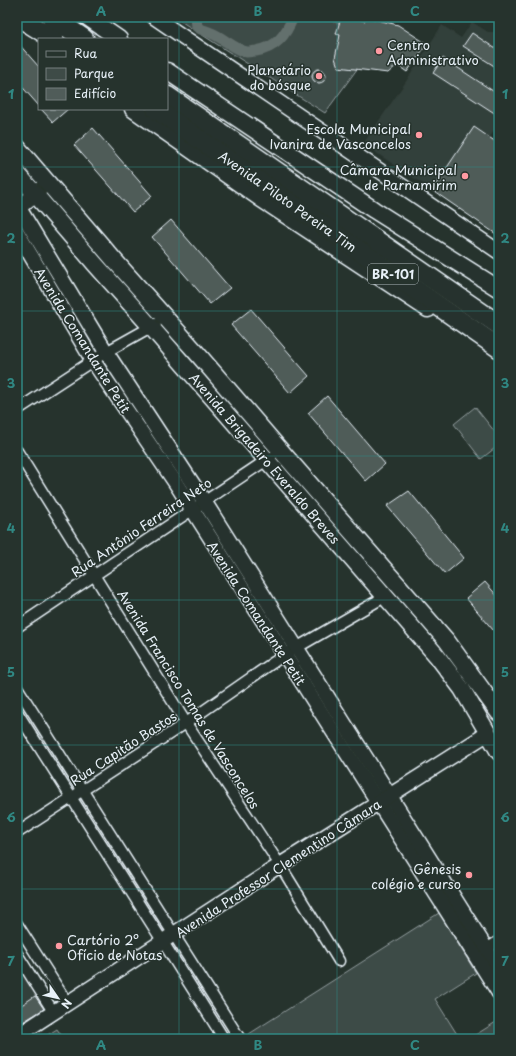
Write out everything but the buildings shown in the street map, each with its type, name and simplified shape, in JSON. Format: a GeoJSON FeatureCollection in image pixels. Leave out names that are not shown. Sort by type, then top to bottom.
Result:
{"type":"FeatureCollection","features":[{"type":"Feature","properties":{"kind":"highway"},"geometry":{"type":"LineString","coordinates":[[19,17],[52,38]]}},
{"type":"Feature","properties":{"kind":"highway"},"geometry":{"type":"LineString","coordinates":[[52,17],[83,38]]}},
{"type":"Feature","properties":{"kind":"highway","name":"Avenida Piloto Pereira Tim"},"geometry":{"type":"LineString","coordinates":[[168,97],[292,194],[499,348]]}},
{"type":"Feature","properties":{"kind":"highway","name":"Avenida Piloto Pereira Tim"},"geometry":{"type":"LineString","coordinates":[[158,110],[499,325]]}},
{"type":"Feature","properties":{"kind":"main road"},"geometry":{"type":"LineString","coordinates":[[87,17],[118,38]]}},
{"type":"Feature","properties":{"kind":"main road"},"geometry":{"type":"LineString","coordinates":[[168,72],[374,210],[499,289]]}},
{"type":"Feature","properties":{"kind":"main road"},"geometry":{"type":"LineString","coordinates":[[134,110],[260,198],[499,357]]}},
{"type":"Feature","properties":{"kind":"main road","name":"Avenida Brigadeiro Everaldo Breves"},"geometry":{"type":"LineString","coordinates":[[17,147],[42,188],[94,264],[151,327],[437,656],[493,731],[499,752]]}},
{"type":"Feature","properties":{"kind":"main road","name":"Avenida Brigadeiro Everaldo Breves"},"geometry":{"type":"LineString","coordinates":[[17,173],[42,188],[166,318],[280,451],[447,641],[499,713]]}},
{"type":"Feature","properties":{"kind":"street"},"geometry":{"type":"LineString","coordinates":[[154,17],[499,252]]}},
{"type":"Feature","properties":{"kind":"street"},"geometry":{"type":"LineString","coordinates":[[18,209],[42,188]]}},
{"type":"Feature","properties":{"kind":"street","name":"Avenida Comandante Petit"},"geometry":{"type":"LineString","coordinates":[[18,209],[106,352],[204,501],[296,648],[385,800],[481,952],[499,993]]}},
{"type":"Feature","properties":{"kind":"street","name":"Avenida Comandante Petit"},"geometry":{"type":"LineString","coordinates":[[17,232],[93,361],[175,482],[191,510],[284,656],[385,800]]}},
{"type":"Feature","properties":{"kind":"street"},"geometry":{"type":"LineString","coordinates":[[17,410],[106,352],[166,318]]}},
{"type":"Feature","properties":{"kind":"street","name":"Avenida Francisco Tomas de Vasconcelos"},"geometry":{"type":"LineString","coordinates":[[17,451],[186,723],[280,865],[339,961]]}},
{"type":"Feature","properties":{"kind":"street","name":"Rua Antônio Ferreira Neto"},"geometry":{"type":"LineString","coordinates":[[17,627],[94,574],[280,451]]}},
{"type":"Feature","properties":{"kind":"street"},"geometry":{"type":"LineString","coordinates":[[242,590],[255,582]]}},
{"type":"Feature","properties":{"kind":"street","name":"Rua Capitão Bastos"},"geometry":{"type":"LineString","coordinates":[[17,832],[186,723],[296,648],[386,596]]}},
{"type":"Feature","properties":{"kind":"street"},"geometry":{"type":"LineString","coordinates":[[17,687],[82,790],[169,938],[224,1039]]}},
{"type":"Feature","properties":{"kind":"street"},"geometry":{"type":"LineString","coordinates":[[17,712],[70,797],[240,1039]]}},
{"type":"Feature","properties":{"kind":"street","name":"Avenida Professor Clementino Câmara"},"geometry":{"type":"LineString","coordinates":[[17,1036],[280,865],[493,731]]}},
{"type":"Feature","properties":{"kind":"street"},"geometry":{"type":"LineString","coordinates":[[17,924],[68,1004]]}},
{"type":"Feature","properties":{"kind":"street"},"geometry":{"type":"LineString","coordinates":[[481,952],[499,941]]}},
{"type":"Feature","properties":{"kind":"street","name":"Avenida Comandante Petit"},"geometry":{"type":"LineString","coordinates":[[481,952],[499,969]]}},
{"type":"Feature","properties":{"kind":"street"},"geometry":{"type":"LineString","coordinates":[[17,954],[54,1013]]}},
{"type":"Feature","properties":{"kind":"shaded area"},"geometry":{"type":"Polygon","coordinates":[[[472,22],[488,32],[499,32],[499,123],[490,137],[474,127],[432,190],[363,144],[405,83],[442,25],[461,38],[472,22]]]}},
{"type":"Feature","properties":{"kind":"shaded area"},"geometry":{"type":"Polygon","coordinates":[[[17,961],[38,994],[17,1008],[17,961]]]}},
{"type":"Feature","properties":{"kind":"green space"},"geometry":{"type":"Polygon","coordinates":[[[174,17],[395,17],[325,113],[174,17]]]}},
{"type":"Feature","properties":{"kind":"green space"},"geometry":{"type":"Polygon","coordinates":[[[475,407],[499,437],[499,445],[481,459],[454,424],[475,407]]]}},
{"type":"Feature","properties":{"kind":"green space"},"geometry":{"type":"Polygon","coordinates":[[[439,913],[476,973],[435,999],[460,1039],[252,1039],[249,1034],[439,913]]]}},
{"type":"Feature","properties":{"kind":"green space"},"geometry":{"type":"Polygon","coordinates":[[[496,1022],[499,1028],[499,1039],[469,1039],[496,1022]]]}},
{"type":"Feature","properties":{"kind":"green space"},"geometry":{"type":"Polygon","coordinates":[[[57,1029],[64,1039],[41,1039],[57,1029]]]}},
{"type":"Feature","properties":{"kind":"waterway"},"geometry":{"type":"LineString","coordinates":[[196,17],[197,27],[215,35],[238,49],[247,52],[256,51],[275,44],[283,35],[293,17]]}},
{"type":"Feature","properties":{"kind":"waterway"},"geometry":{"type":"LineString","coordinates":[[335,17],[340,19],[347,17]]}},
{"type":"Feature","properties":{"kind":"place","name":"Centro Administrativo"},"geometry":{"type":"Point","coordinates":[379,51]}},
{"type":"Feature","properties":{"kind":"place","name":"Planetário do bósque"},"geometry":{"type":"Point","coordinates":[319,76]}},
{"type":"Feature","properties":{"kind":"place","name":"Escola Municipal Ivanira de Vasconcelos"},"geometry":{"type":"Point","coordinates":[419,135]}},
{"type":"Feature","properties":{"kind":"place","name":"Câmara Municipal de Parnamirim"},"geometry":{"type":"Point","coordinates":[465,176]}},
{"type":"Feature","properties":{"kind":"place","name":"Gênesis colégio e curso"},"geometry":{"type":"Point","coordinates":[469,875]}},
{"type":"Feature","properties":{"kind":"place","name":"Cartório 2º Ofício de Notas"},"geometry":{"type":"Point","coordinates":[59,946]}}]}
